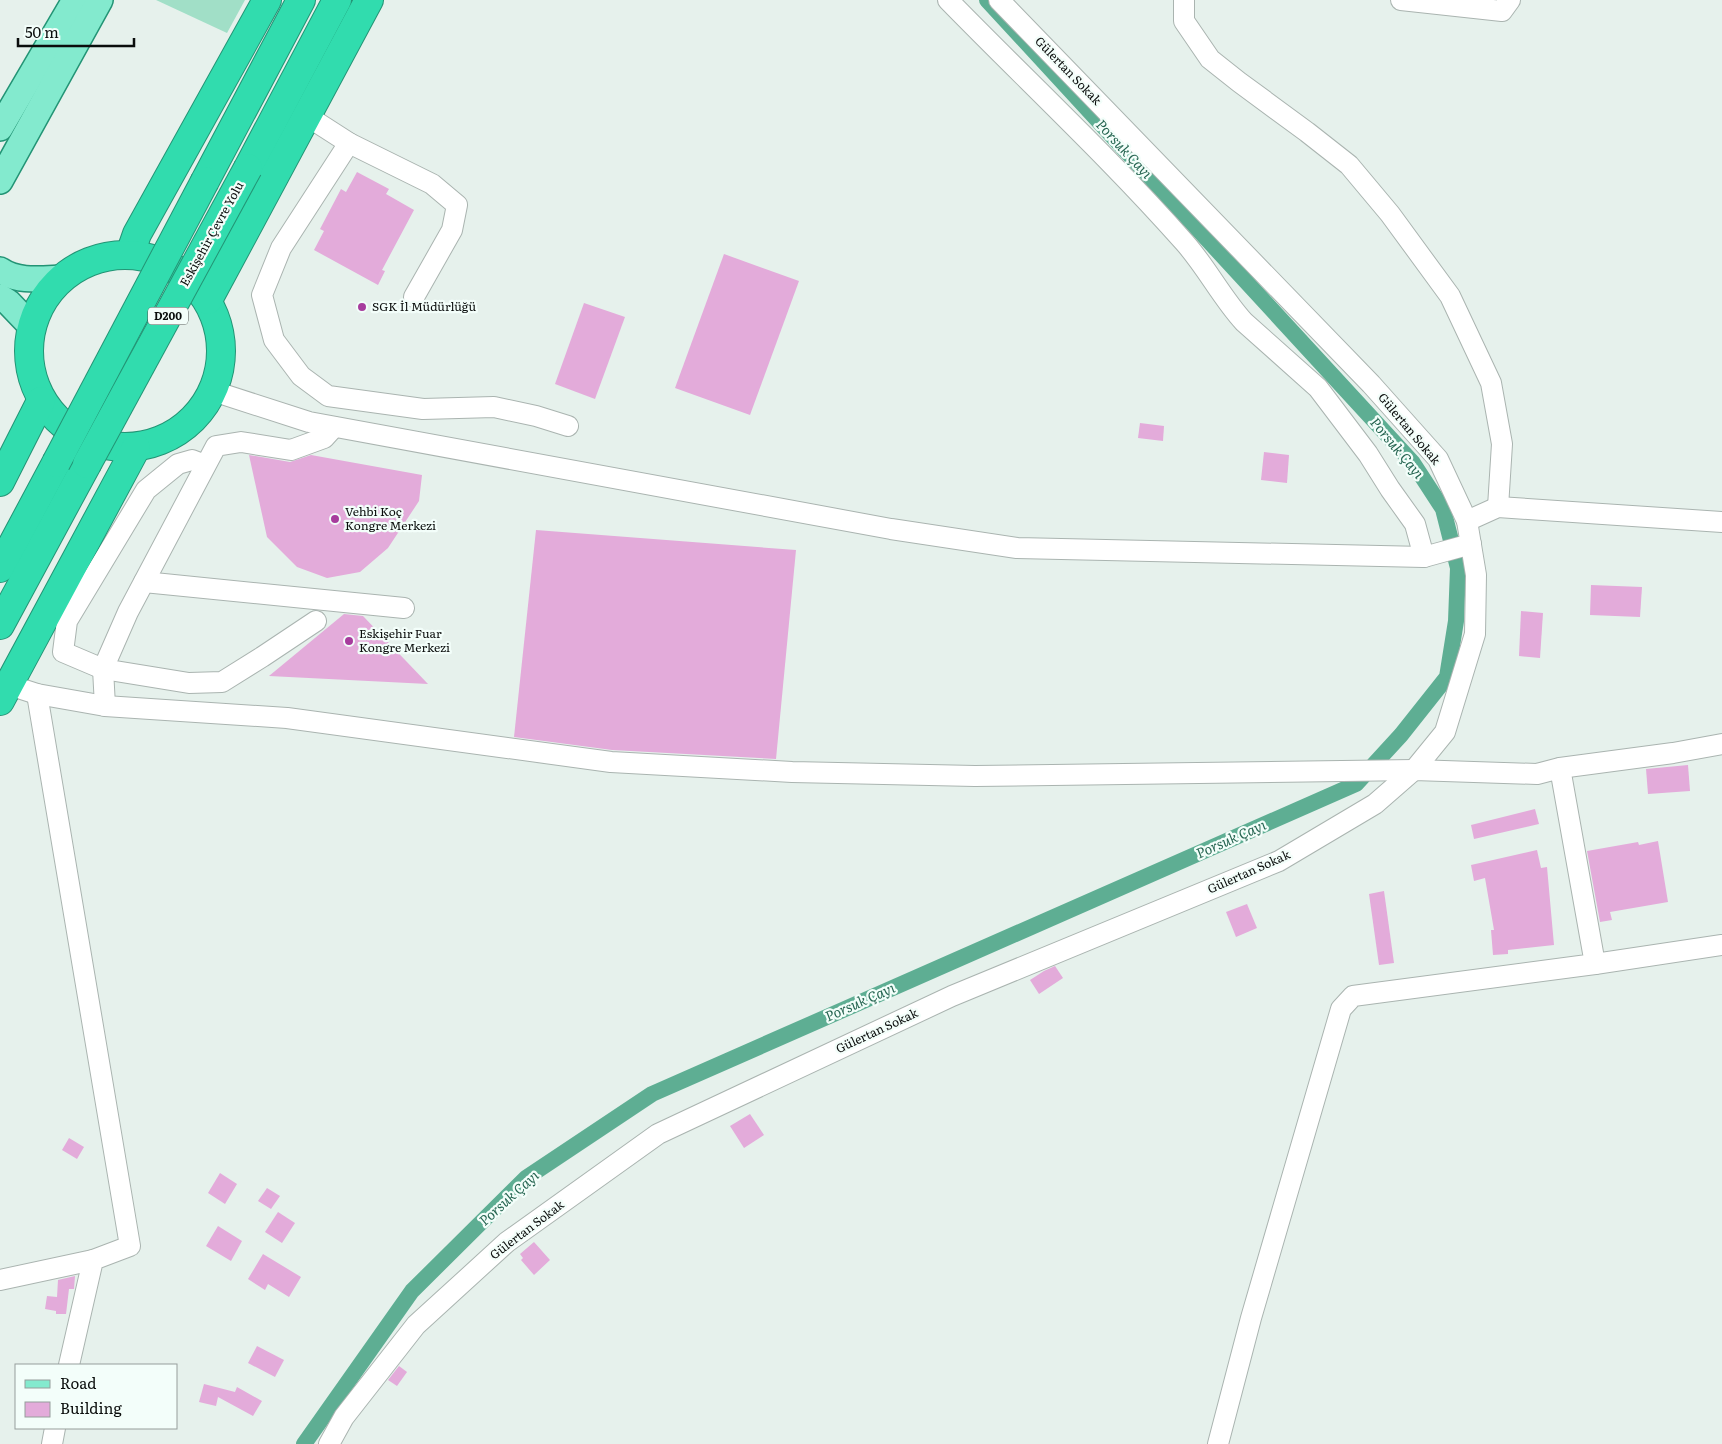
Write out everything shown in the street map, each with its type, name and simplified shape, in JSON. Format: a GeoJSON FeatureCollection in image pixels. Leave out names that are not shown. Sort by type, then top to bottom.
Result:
{"type":"FeatureCollection","features":[{"type":"Feature","properties":{"kind":"highway"},"geometry":{"type":"LineString","coordinates":[[130,254],[137,234],[267,0]]}},
{"type":"Feature","properties":{"kind":"highway","name":"D200"},"geometry":{"type":"LineString","coordinates":[[0,568],[301,0]]}},
{"type":"Feature","properties":{"kind":"highway","name":"Eskişehir Çevre Yolu"},"geometry":{"type":"LineString","coordinates":[[0,625],[337,0]]}},
{"type":"Feature","properties":{"kind":"highway"},"geometry":{"type":"LineString","coordinates":[[208,300],[369,0]]}},
{"type":"Feature","properties":{"kind":"highway"},"geometry":{"type":"LineString","coordinates":[[130,254],[161,260],[188,276],[208,300],[219,329],[221,360],[214,390],[195,418],[168,438],[136,448],[108,447],[82,438],[59,422],[41,401],[31,377],[28,352],[31,326],[42,300],[60,278],[81,264],[97,258],[130,254]]}},
{"type":"Feature","properties":{"kind":"highway"},"geometry":{"type":"LineString","coordinates":[[0,482],[41,401]]}},
{"type":"Feature","properties":{"kind":"highway"},"geometry":{"type":"LineString","coordinates":[[5,693],[136,448]]}},
{"type":"Feature","properties":{"kind":"main road"},"geometry":{"type":"LineString","coordinates":[[0,128],[75,0]]}},
{"type":"Feature","properties":{"kind":"main road"},"geometry":{"type":"LineString","coordinates":[[0,182],[100,0]]}},
{"type":"Feature","properties":{"kind":"main road"},"geometry":{"type":"LineString","coordinates":[[0,270],[27,279],[60,278]]}},
{"type":"Feature","properties":{"kind":"main road"},"geometry":{"type":"LineString","coordinates":[[0,297],[8,302],[31,326]]}},
{"type":"Feature","properties":{"kind":"street"},"geometry":{"type":"LineString","coordinates":[[948,0],[1109,162],[1186,244],[1244,322],[1318,388],[1368,454],[1415,524],[1424,556]]}},
{"type":"Feature","properties":{"kind":"street","name":"Gülertan Sokak"},"geometry":{"type":"LineString","coordinates":[[329,1444],[344,1417],[416,1325],[507,1242],[658,1134],[952,996],[1279,861],[1375,804],[1414,770],[1445,732],[1475,634],[1476,575],[1469,545],[1467,521],[1438,459],[1371,384],[999,0]]}},
{"type":"Feature","properties":{"kind":"street"},"geometry":{"type":"LineString","coordinates":[[1184,0],[1184,21],[1210,59],[1349,165],[1390,214],[1450,296],[1491,383],[1502,444],[1498,507]]}},
{"type":"Feature","properties":{"kind":"street"},"geometry":{"type":"LineString","coordinates":[[1401,0],[1506,6]]}},
{"type":"Feature","properties":{"kind":"street"},"geometry":{"type":"LineString","coordinates":[[307,116],[349,143],[432,184],[457,205],[452,230],[414,297]]}},
{"type":"Feature","properties":{"kind":"street"},"geometry":{"type":"LineString","coordinates":[[349,143],[281,248],[262,295],[274,340],[301,376],[328,396],[424,410],[494,408],[536,416],[568,426]]}},
{"type":"Feature","properties":{"kind":"street"},"geometry":{"type":"LineString","coordinates":[[214,390],[309,422],[334,427],[891,528],[1017,548],[1424,556],[1469,545]]}},
{"type":"Feature","properties":{"kind":"street"},"geometry":{"type":"LineString","coordinates":[[105,706],[103,669],[128,612],[216,446],[241,442],[291,450],[324,438],[334,427]]}},
{"type":"Feature","properties":{"kind":"street"},"geometry":{"type":"LineString","coordinates":[[205,465],[192,460],[178,464],[146,490],[67,621],[63,652],[103,669],[189,683],[222,682],[316,621]]}},
{"type":"Feature","properties":{"kind":"street"},"geometry":{"type":"LineString","coordinates":[[1467,521],[1498,507],[1722,522]]}},
{"type":"Feature","properties":{"kind":"street"},"geometry":{"type":"LineString","coordinates":[[144,582],[404,608]]}},
{"type":"Feature","properties":{"kind":"street"},"geometry":{"type":"LineString","coordinates":[[5,693],[37,694],[105,706],[287,718],[610,762],[792,772],[975,776],[1414,770],[1537,774],[1560,768],[1673,753],[1722,744]]}},
{"type":"Feature","properties":{"kind":"street"},"geometry":{"type":"LineString","coordinates":[[0,1280],[93,1260],[130,1246],[37,694]]}},
{"type":"Feature","properties":{"kind":"street"},"geometry":{"type":"LineString","coordinates":[[1560,768],[1595,964]]}},
{"type":"Feature","properties":{"kind":"street"},"geometry":{"type":"LineString","coordinates":[[1218,1444],[1251,1318],[1341,1009],[1353,996],[1722,945]]}},
{"type":"Feature","properties":{"kind":"street"},"geometry":{"type":"LineString","coordinates":[[69,1364],[93,1260]]}},
{"type":"Feature","properties":{"kind":"street"},"geometry":{"type":"LineString","coordinates":[[52,1444],[55,1429]]}},
{"type":"Feature","properties":{"kind":"green space"},"geometry":{"type":"Polygon","coordinates":[[[156,0],[245,0],[227,33],[156,0]]]}},
{"type":"Feature","properties":{"kind":"building"},"geometry":{"type":"Polygon","coordinates":[[[357,172],[389,189],[386,194],[414,210],[382,270],[385,271],[378,285],[314,250],[324,231],[320,229],[341,189],[346,192],[357,172]]]}},
{"type":"Feature","properties":{"kind":"building"},"geometry":{"type":"Polygon","coordinates":[[[724,254],[799,281],[750,415],[675,388],[724,254]]]}},
{"type":"Feature","properties":{"kind":"building"},"geometry":{"type":"Polygon","coordinates":[[[584,303],[625,317],[595,399],[555,384],[584,303]]]}},
{"type":"Feature","properties":{"kind":"building"},"geometry":{"type":"Polygon","coordinates":[[[1140,423],[1164,426],[1163,441],[1138,438],[1140,423]]]}},
{"type":"Feature","properties":{"kind":"building"},"geometry":{"type":"Polygon","coordinates":[[[1264,452],[1289,455],[1287,483],[1261,480],[1264,452]]]}},
{"type":"Feature","properties":{"kind":"building","name":"Vehbi Koç Kongre Merkezi"},"geometry":{"type":"Polygon","coordinates":[[[249,455],[290,462],[311,455],[422,475],[419,501],[388,548],[360,572],[327,578],[297,567],[267,537],[249,455]]]}},
{"type":"Feature","properties":{"kind":"building"},"geometry":{"type":"Polygon","coordinates":[[[536,530],[796,550],[776,759],[612,750],[514,737],[536,530]]]}},
{"type":"Feature","properties":{"kind":"building"},"geometry":{"type":"Polygon","coordinates":[[[1591,585],[1642,587],[1640,617],[1590,615],[1591,585]]]}},
{"type":"Feature","properties":{"kind":"building"},"geometry":{"type":"Polygon","coordinates":[[[1521,611],[1543,613],[1540,658],[1519,656],[1521,611]]]}},
{"type":"Feature","properties":{"kind":"building","name":"Eskişehir Fuar Kongre Merkezi"},"geometry":{"type":"Polygon","coordinates":[[[344,614],[363,616],[428,684],[269,676],[344,614]]]}},
{"type":"Feature","properties":{"kind":"building"},"geometry":{"type":"Polygon","coordinates":[[[1688,765],[1690,791],[1648,794],[1646,769],[1688,765]]]}},
{"type":"Feature","properties":{"kind":"building"},"geometry":{"type":"Polygon","coordinates":[[[1535,809],[1539,824],[1474,839],[1471,825],[1535,809]]]}},
{"type":"Feature","properties":{"kind":"building"},"geometry":{"type":"Polygon","coordinates":[[[1658,841],[1668,902],[1610,912],[1612,920],[1600,922],[1587,851],[1638,842],[1639,845],[1658,841]]]}},
{"type":"Feature","properties":{"kind":"building"},"geometry":{"type":"Polygon","coordinates":[[[1537,850],[1541,868],[1547,867],[1554,945],[1508,950],[1508,954],[1493,955],[1491,930],[1494,930],[1485,878],[1474,881],[1471,865],[1537,850]]]}},
{"type":"Feature","properties":{"kind":"building"},"geometry":{"type":"Polygon","coordinates":[[[1384,891],[1394,963],[1379,965],[1369,894],[1384,891]]]}},
{"type":"Feature","properties":{"kind":"building"},"geometry":{"type":"Polygon","coordinates":[[[1247,904],[1257,928],[1236,937],[1226,912],[1247,904]]]}},
{"type":"Feature","properties":{"kind":"building"},"geometry":{"type":"Polygon","coordinates":[[[1055,966],[1063,978],[1039,994],[1030,980],[1055,966]]]}},
{"type":"Feature","properties":{"kind":"building"},"geometry":{"type":"Polygon","coordinates":[[[750,1114],[764,1135],[744,1148],[730,1126],[750,1114]]]}},
{"type":"Feature","properties":{"kind":"building"},"geometry":{"type":"Polygon","coordinates":[[[69,1138],[84,1147],[77,1159],[62,1150],[69,1138]]]}},
{"type":"Feature","properties":{"kind":"building"},"geometry":{"type":"Polygon","coordinates":[[[220,1173],[237,1184],[225,1204],[208,1193],[220,1173]]]}},
{"type":"Feature","properties":{"kind":"building"},"geometry":{"type":"Polygon","coordinates":[[[267,1188],[280,1196],[271,1209],[258,1201],[267,1188]]]}},
{"type":"Feature","properties":{"kind":"building"},"geometry":{"type":"Polygon","coordinates":[[[278,1212],[295,1223],[282,1243],[265,1232],[278,1212]]]}},
{"type":"Feature","properties":{"kind":"building"},"geometry":{"type":"Polygon","coordinates":[[[218,1226],[242,1241],[231,1261],[206,1246],[218,1226]]]}},
{"type":"Feature","properties":{"kind":"building"},"geometry":{"type":"Polygon","coordinates":[[[534,1242],[550,1260],[534,1275],[521,1260],[523,1258],[520,1254],[534,1242]]]}},
{"type":"Feature","properties":{"kind":"building"},"geometry":{"type":"Polygon","coordinates":[[[263,1254],[301,1277],[289,1297],[268,1284],[265,1290],[248,1279],[263,1254]]]}},
{"type":"Feature","properties":{"kind":"building"},"geometry":{"type":"Polygon","coordinates":[[[75,1276],[74,1289],[69,1289],[66,1314],[56,1314],[56,1311],[45,1309],[47,1296],[57,1297],[58,1280],[75,1276]]]}},
{"type":"Feature","properties":{"kind":"building"},"geometry":{"type":"Polygon","coordinates":[[[257,1346],[284,1360],[275,1377],[248,1363],[257,1346]]]}},
{"type":"Feature","properties":{"kind":"building"},"geometry":{"type":"Polygon","coordinates":[[[399,1366],[407,1372],[397,1386],[388,1380],[399,1366]]]}},
{"type":"Feature","properties":{"kind":"building"},"geometry":{"type":"Polygon","coordinates":[[[204,1384],[235,1392],[237,1387],[262,1401],[253,1416],[218,1397],[216,1406],[199,1402],[204,1384]]]}},
{"type":"Feature","properties":{"kind":"waterway","name":"Porsuk Çayı"},"geometry":{"type":"LineString","coordinates":[[304,1444],[412,1291],[526,1178],[652,1094],[1356,784],[1401,735],[1447,677],[1456,621],[1458,568],[1443,509],[1413,463],[987,0]]}},
{"type":"Feature","properties":{"kind":"place","name":"SGK İl Müdürlüğü"},"geometry":{"type":"Point","coordinates":[362,307]}},
{"type":"Feature","properties":{"kind":"place","name":"Vehbi Koç Kongre Merkezi"},"geometry":{"type":"Point","coordinates":[335,519]}},
{"type":"Feature","properties":{"kind":"place","name":"Eskişehir Fuar Kongre Merkezi"},"geometry":{"type":"Point","coordinates":[349,641]}}]}
